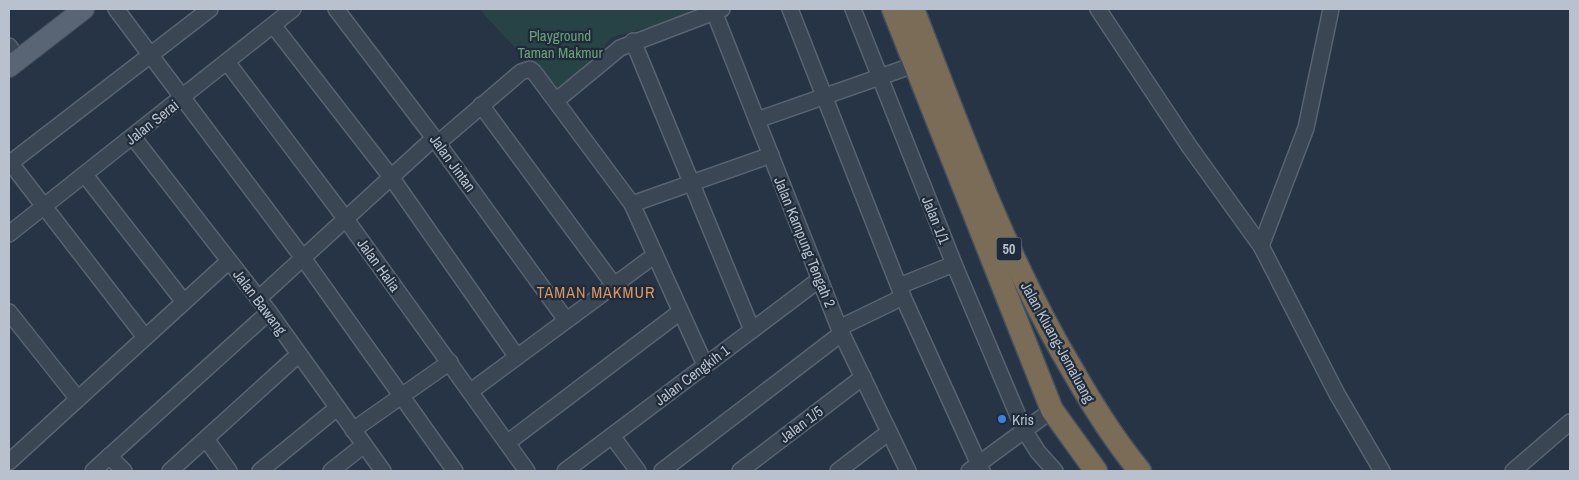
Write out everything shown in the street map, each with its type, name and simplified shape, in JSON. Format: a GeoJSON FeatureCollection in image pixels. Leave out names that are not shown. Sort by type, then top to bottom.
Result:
{"type":"FeatureCollection","features":[{"type":"Feature","properties":{"kind":"highway","name":"Jalan Kluang-Jemaluang"},"geometry":{"type":"LineString","coordinates":[[893,9],[1052,410],[1096,471]]}},
{"type":"Feature","properties":{"kind":"highway","name":"Jalan Kluang-Jemaluang"},"geometry":{"type":"LineString","coordinates":[[913,9],[1004,239],[1043,321],[1098,414],[1140,471]]}},
{"type":"Feature","properties":{"kind":"main road"},"geometry":{"type":"LineString","coordinates":[[12,58],[80,10]]}},
{"type":"Feature","properties":{"kind":"street"},"geometry":{"type":"LineString","coordinates":[[116,9],[303,258],[455,471]]}},
{"type":"Feature","properties":{"kind":"street"},"geometry":{"type":"LineString","coordinates":[[145,337],[9,163],[210,9]]}},
{"type":"Feature","properties":{"kind":"street","name":"Jalan Serai"},"geometry":{"type":"LineString","coordinates":[[9,234],[294,9]]}},
{"type":"Feature","properties":{"kind":"street","name":"Jalan Jintan"},"geometry":{"type":"LineString","coordinates":[[336,9],[436,140],[566,320]]}},
{"type":"Feature","properties":{"kind":"street"},"geometry":{"type":"LineString","coordinates":[[790,9],[901,291],[976,469],[1052,410]]}},
{"type":"Feature","properties":{"kind":"street","name":"Jalan 1/1"},"geometry":{"type":"LineString","coordinates":[[853,9],[954,264],[1024,430],[1038,452],[1055,471]]}},
{"type":"Feature","properties":{"kind":"street"},"geometry":{"type":"LineString","coordinates":[[1098,9],[1189,146],[1261,246],[1337,394],[1382,471]]}},
{"type":"Feature","properties":{"kind":"street"},"geometry":{"type":"LineString","coordinates":[[1261,246],[1306,128],[1331,9]]}},
{"type":"Feature","properties":{"kind":"street"},"geometry":{"type":"LineString","coordinates":[[557,100],[588,72],[620,48],[633,41],[717,10]]}},
{"type":"Feature","properties":{"kind":"street","name":"Jalan Kampung Tengah 2"},"geometry":{"type":"LineString","coordinates":[[717,10],[757,120],[841,330],[908,471]]}},
{"type":"Feature","properties":{"kind":"street"},"geometry":{"type":"LineString","coordinates":[[273,25],[391,177],[517,357]]}},
{"type":"Feature","properties":{"kind":"street"},"geometry":{"type":"LineString","coordinates":[[633,41],[752,330]]}},
{"type":"Feature","properties":{"kind":"street","name":"Jalan Halia"},"geometry":{"type":"LineString","coordinates":[[227,62],[346,218],[471,391],[526,471]]}},
{"type":"Feature","properties":{"kind":"street"},"geometry":{"type":"LineString","coordinates":[[757,120],[914,65]]}},
{"type":"Feature","properties":{"kind":"street"},"geometry":{"type":"LineString","coordinates":[[258,299],[391,177],[521,72],[530,69],[538,75],[557,100],[632,204],[705,365]]}},
{"type":"Feature","properties":{"kind":"street"},"geometry":{"type":"LineString","coordinates":[[481,105],[614,285]]}},
{"type":"Feature","properties":{"kind":"street","name":"Jalan Bawang"},"geometry":{"type":"LineString","coordinates":[[133,137],[269,312],[383,471]]}},
{"type":"Feature","properties":{"kind":"street"},"geometry":{"type":"LineString","coordinates":[[632,204],[771,155]]}},
{"type":"Feature","properties":{"kind":"street"},"geometry":{"type":"LineString","coordinates":[[84,175],[184,302]]}},
{"type":"Feature","properties":{"kind":"street"},"geometry":{"type":"LineString","coordinates":[[471,391],[655,255]]}},
{"type":"Feature","properties":{"kind":"street"},"geometry":{"type":"LineString","coordinates":[[9,460],[229,261]]}},
{"type":"Feature","properties":{"kind":"street"},"geometry":{"type":"LineString","coordinates":[[662,471],[841,330],[901,291],[954,264]]}},
{"type":"Feature","properties":{"kind":"street","name":"Jalan Cengkih 1"},"geometry":{"type":"LineString","coordinates":[[564,471],[820,279]]}},
{"type":"Feature","properties":{"kind":"street"},"geometry":{"type":"LineString","coordinates":[[9,312],[78,399]]}},
{"type":"Feature","properties":{"kind":"street"},"geometry":{"type":"LineString","coordinates":[[93,471],[269,312]]}},
{"type":"Feature","properties":{"kind":"street"},"geometry":{"type":"LineString","coordinates":[[507,443],[680,312]]}},
{"type":"Feature","properties":{"kind":"street"},"geometry":{"type":"LineString","coordinates":[[170,471],[298,355]]}},
{"type":"Feature","properties":{"kind":"street"},"geometry":{"type":"LineString","coordinates":[[353,430],[450,362]]}},
{"type":"Feature","properties":{"kind":"street","name":"Jalan 1/5"},"geometry":{"type":"LineString","coordinates":[[740,471],[863,377]]}},
{"type":"Feature","properties":{"kind":"street"},"geometry":{"type":"LineString","coordinates":[[260,471],[337,408]]}},
{"type":"Feature","properties":{"kind":"street"},"geometry":{"type":"LineString","coordinates":[[1513,471],[1570,422]]}},
{"type":"Feature","properties":{"kind":"street"},"geometry":{"type":"LineString","coordinates":[[838,471],[889,432]]}},
{"type":"Feature","properties":{"kind":"street"},"geometry":{"type":"LineString","coordinates":[[612,436],[638,471]]}},
{"type":"Feature","properties":{"kind":"street"},"geometry":{"type":"LineString","coordinates":[[206,439],[229,471]]}},
{"type":"Feature","properties":{"kind":"street"},"geometry":{"type":"LineString","coordinates":[[331,471],[364,446]]}},
{"type":"Feature","properties":{"kind":"street"},"geometry":{"type":"LineString","coordinates":[[109,456],[124,471]]}},
{"type":"Feature","properties":{"kind":"green space","name":"Playground Taman Makmur"},"geometry":{"type":"Polygon","coordinates":[[[479,9],[695,9],[697,15],[612,37],[562,98],[479,9]]]}},
{"type":"Feature","properties":{"kind":"place","name":"Kris"},"geometry":{"type":"Point","coordinates":[1002,419]}},
{"type":"Feature","properties":{"kind":"district","name":"TAMAN MAKMUR"},"geometry":{"type":"Point","coordinates":[596,292]}}]}
